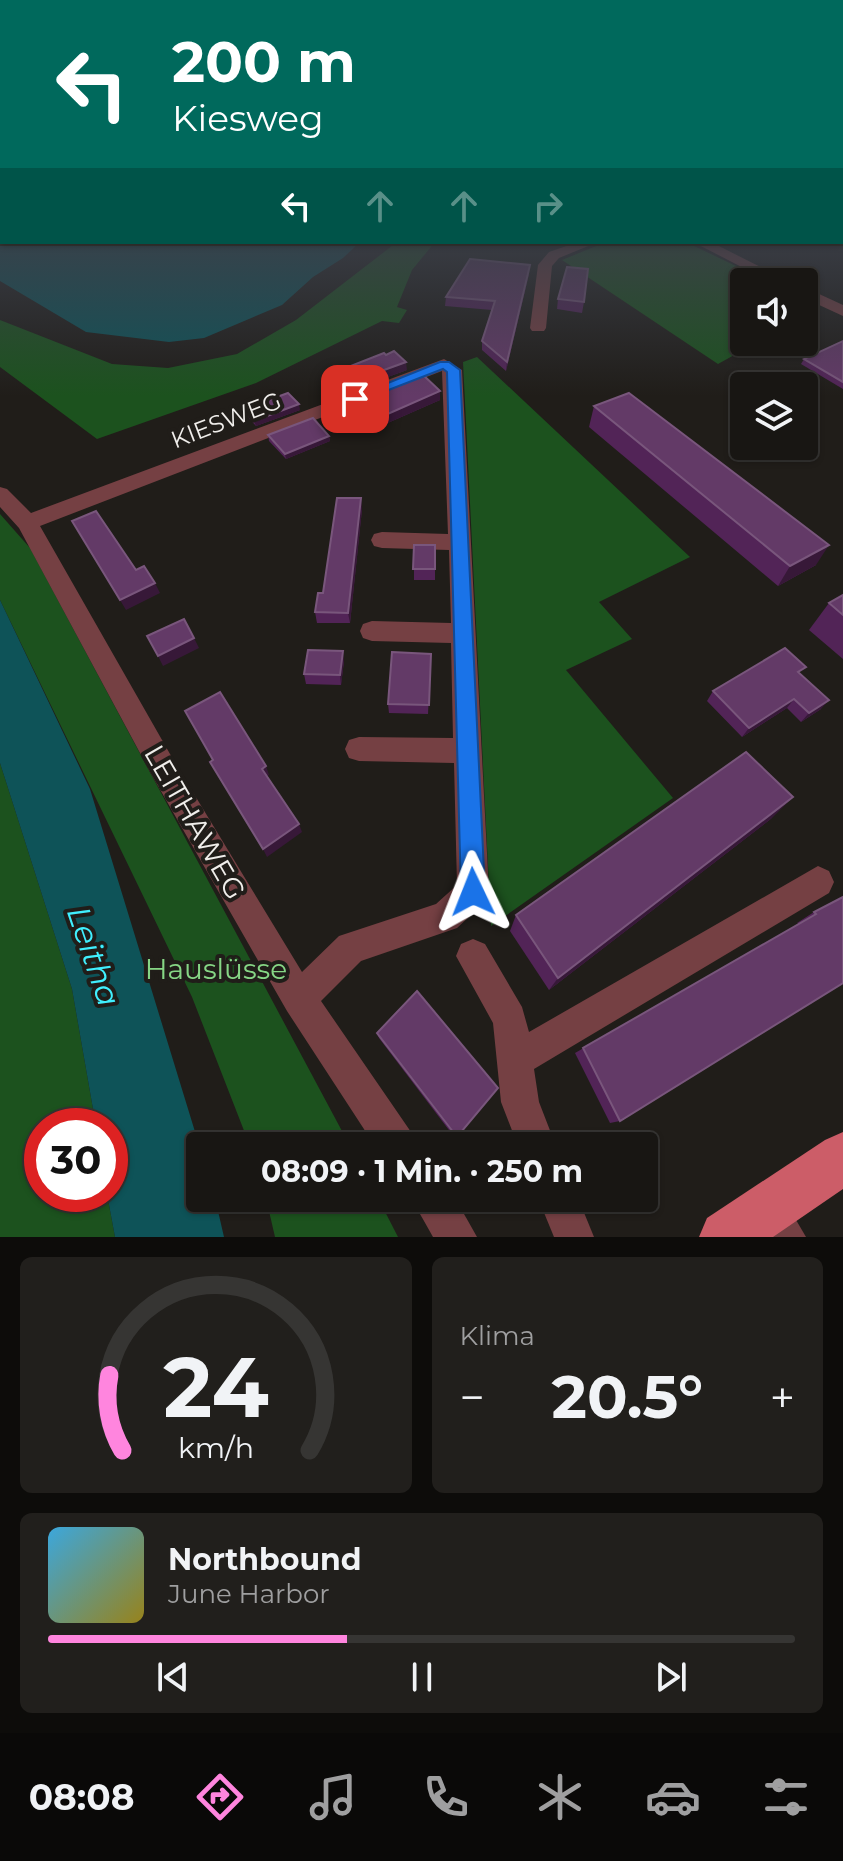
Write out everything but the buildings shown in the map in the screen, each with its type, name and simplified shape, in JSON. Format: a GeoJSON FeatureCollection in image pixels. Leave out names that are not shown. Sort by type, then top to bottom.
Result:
{"type":"FeatureCollection","features":[{"type":"Feature","properties":{"kind":"main road"},"geometry":{"type":"LineString","coordinates":[[760,1228],[843,1158]]}},
{"type":"Feature","properties":{"kind":"street"},"geometry":{"type":"LineString","coordinates":[[538,328],[543,281]]}},
{"type":"Feature","properties":{"kind":"street"},"geometry":{"type":"LineString","coordinates":[[818,299],[843,311]]}},
{"type":"Feature","properties":{"kind":"street","name":"KIESWEG"},"geometry":{"type":"LineString","coordinates":[[27,523],[444,364],[453,370],[460,542]]}},
{"type":"Feature","properties":{"kind":"street","name":"LEITHAWEG"},"geometry":{"type":"LineString","coordinates":[[0,494],[27,523],[164,770],[299,999],[388,1132]]}},
{"type":"Feature","properties":{"kind":"street"},"geometry":{"type":"LineString","coordinates":[[299,999],[351,948],[446,917],[473,892],[460,542],[382,540]]}},
{"type":"Feature","properties":{"kind":"street"},"geometry":{"type":"LineString","coordinates":[[372,631],[463,633]]}},
{"type":"Feature","properties":{"kind":"street"},"geometry":{"type":"LineString","coordinates":[[359,749],[468,751]]}},
{"type":"Feature","properties":{"kind":"street"},"geometry":{"type":"LineString","coordinates":[[515,1060],[818,882]]}},
{"type":"Feature","properties":{"kind":"street"},"geometry":{"type":"LineString","coordinates":[[473,956],[510,1019],[520,1102],[532,1132]]}},
{"type":"Feature","properties":{"kind":"street"},"geometry":{"type":"LineString","coordinates":[[440,1212],[457,1237]]}},
{"type":"Feature","properties":{"kind":"street"},"geometry":{"type":"LineString","coordinates":[[564,1212],[574,1237]]}},
{"type":"Feature","properties":{"kind":"green space"},"geometry":{"type":"Polygon","coordinates":[[[347,281],[408,281],[397,307],[407,310],[399,323],[382,321],[256,383],[97,439],[0,367],[0,320],[112,364],[168,368],[237,354],[296,320],[347,281]]]}},
{"type":"Feature","properties":{"kind":"green space"},"geometry":{"type":"Polygon","coordinates":[[[593,281],[730,281],[732,356],[718,364],[593,281]]]}},
{"type":"Feature","properties":{"kind":"green space"},"geometry":{"type":"Polygon","coordinates":[[[477,357],[690,557],[599,602],[632,639],[566,670],[673,798],[491,926],[463,362],[477,357]]]}},
{"type":"Feature","properties":{"kind":"green space","name":"Hauslüsse"},"geometry":{"type":"Polygon","coordinates":[[[0,514],[30,548],[343,1132],[245,1132],[192,997],[0,600],[0,514]]]}},
{"type":"Feature","properties":{"kind":"green space"},"geometry":{"type":"Polygon","coordinates":[[[0,763],[72,989],[93,1108],[24,1108],[24,1212],[110,1212],[115,1237],[0,1237],[0,763]]]}},
{"type":"Feature","properties":{"kind":"green space"},"geometry":{"type":"Polygon","coordinates":[[[269,1212],[385,1212],[398,1237],[275,1237],[269,1212]]]}},
{"type":"Feature","properties":{"kind":"water"},"geometry":{"type":"Polygon","coordinates":[[[0,281],[309,281],[282,305],[204,338],[169,342],[86,332],[0,281]]]}},
{"type":"Feature","properties":{"kind":"water","name":"Leitha"},"geometry":{"type":"Polygon","coordinates":[[[0,600],[90,789],[195,1132],[186,1132],[186,1212],[218,1212],[224,1237],[115,1237],[110,1212],[128,1212],[128,1108],[93,1108],[72,989],[0,763],[0,600]]]}},
{"type":"Feature","properties":{"kind":"route"},"geometry":{"type":"LineString","coordinates":[[355,399],[444,364],[453,370],[473,892]]}}]}
